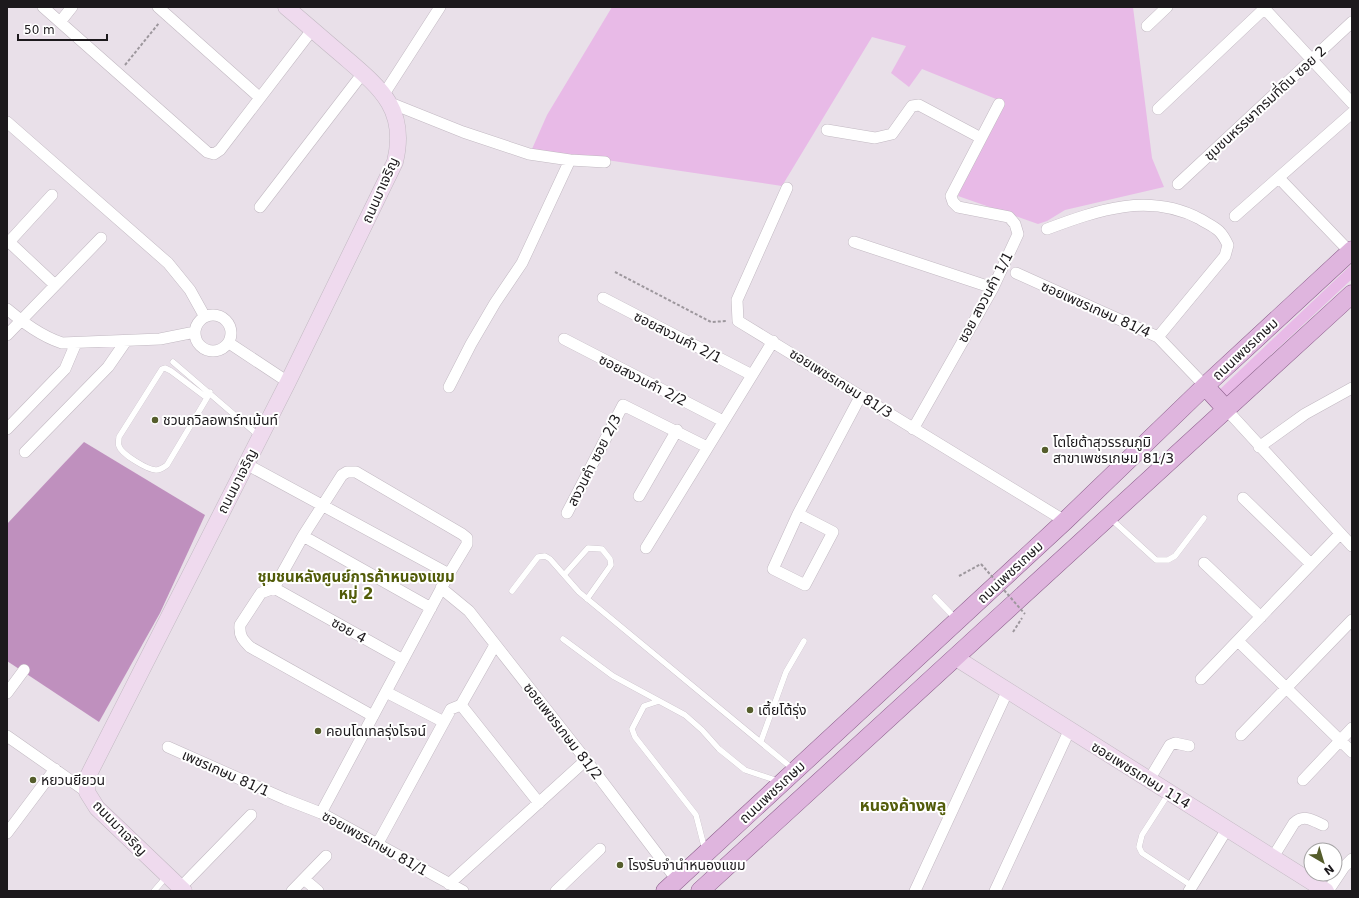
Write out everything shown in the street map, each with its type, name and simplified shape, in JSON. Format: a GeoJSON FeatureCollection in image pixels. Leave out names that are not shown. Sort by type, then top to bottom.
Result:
{"type":"FeatureCollection","features":[{"type":"Feature","properties":{"kind":"main road","name":"ถนนมาเจริญ"},"geometry":{"type":"LineString","coordinates":[[183,889],[97,808],[87,792],[87,778],[92,764],[288,382],[395,162],[400,144],[398,127],[386,98],[363,73],[286,7]]}},
{"type":"Feature","properties":{"kind":"main road","name":"ถนนเพชรเกษม"},"geometry":{"type":"LineString","coordinates":[[671,885],[1065,521],[1205,386],[1351,251]]}},
{"type":"Feature","properties":{"kind":"main road","name":"ถนนเพชรเกษม"},"geometry":{"type":"LineString","coordinates":[[700,891],[1352,294]]}},
{"type":"Feature","properties":{"kind":"main road"},"geometry":{"type":"LineString","coordinates":[[1205,386],[1226,410]]}},
{"type":"Feature","properties":{"kind":"main road","name":"ซอยเพชรเกษม 114"},"geometry":{"type":"LineString","coordinates":[[956,658],[1227,830],[1327,891]]}},
{"type":"Feature","properties":{"kind":"street"},"geometry":{"type":"LineString","coordinates":[[43,7],[207,152],[214,154],[220,150],[259,97],[312,30]]}},
{"type":"Feature","properties":{"kind":"street"},"geometry":{"type":"LineString","coordinates":[[60,22],[72,7]]}},
{"type":"Feature","properties":{"kind":"street"},"geometry":{"type":"LineString","coordinates":[[440,7],[386,98],[464,132],[529,154],[570,160],[605,162]]}},
{"type":"Feature","properties":{"kind":"street"},"geometry":{"type":"LineString","coordinates":[[1147,26],[1167,7]]}},
{"type":"Feature","properties":{"kind":"street"},"geometry":{"type":"LineString","coordinates":[[1158,109],[1265,7],[1352,103]]}},
{"type":"Feature","properties":{"kind":"street"},"geometry":{"type":"LineString","coordinates":[[162,11],[259,97]]}},
{"type":"Feature","properties":{"kind":"street","name":"ชุมชนหรรษากรมที่ดิน ซอย 2"},"geometry":{"type":"LineString","coordinates":[[1178,184],[1352,22]]}},
{"type":"Feature","properties":{"kind":"street"},"geometry":{"type":"LineString","coordinates":[[260,207],[363,73]]}},
{"type":"Feature","properties":{"kind":"street"},"geometry":{"type":"LineString","coordinates":[[827,130],[875,138],[892,134],[912,106],[919,106],[981,138],[999,104]]}},
{"type":"Feature","properties":{"kind":"street"},"geometry":{"type":"LineString","coordinates":[[1235,216],[1352,112]]}},
{"type":"Feature","properties":{"kind":"street"},"geometry":{"type":"LineString","coordinates":[[7,122],[168,263],[190,290],[205,317]]}},
{"type":"Feature","properties":{"kind":"street","name":"ซอย สงวนคำ 1/1"},"geometry":{"type":"LineString","coordinates":[[913,429],[993,288],[1018,234],[1015,224],[1009,217],[958,207],[953,202],[951,196],[981,138]]}},
{"type":"Feature","properties":{"kind":"street"},"geometry":{"type":"LineString","coordinates":[[449,387],[470,344],[522,263],[570,160]]}},
{"type":"Feature","properties":{"kind":"street"},"geometry":{"type":"LineString","coordinates":[[1279,178],[1351,251]]}},
{"type":"Feature","properties":{"kind":"street"},"geometry":{"type":"LineString","coordinates":[[738,321],[737,300],[787,188]]}},
{"type":"Feature","properties":{"kind":"street"},"geometry":{"type":"LineString","coordinates":[[52,195],[8,241],[54,285]]}},
{"type":"Feature","properties":{"kind":"street"},"geometry":{"type":"LineString","coordinates":[[1047,229],[1082,216],[1140,204],[1168,207],[1184,211],[1222,232],[1228,245],[1225,256],[1158,337]]}},
{"type":"Feature","properties":{"kind":"street"},"geometry":{"type":"LineString","coordinates":[[7,335],[101,238]]}},
{"type":"Feature","properties":{"kind":"street"},"geometry":{"type":"LineString","coordinates":[[854,242],[993,288]]}},
{"type":"Feature","properties":{"kind":"street","name":"ซอยเพชรเกษม 81/4"},"geometry":{"type":"LineString","coordinates":[[1016,273],[1158,337],[1205,386]]}},
{"type":"Feature","properties":{"kind":"street","name":"ซอยสงวนคำ 2/1"},"geometry":{"type":"LineString","coordinates":[[603,298],[752,375]]}},
{"type":"Feature","properties":{"kind":"street"},"geometry":{"type":"LineString","coordinates":[[7,309],[21,321],[48,339],[62,342],[76,343],[160,339],[195,332]]}},
{"type":"Feature","properties":{"kind":"street"},"geometry":{"type":"LineString","coordinates":[[217,315],[227,321],[232,332],[229,343],[219,350],[207,350],[198,343],[195,332],[196,326],[205,317],[217,315]]}},
{"type":"Feature","properties":{"kind":"street","name":"ซอยเพชรเกษม 81/3"},"geometry":{"type":"LineString","coordinates":[[738,321],[773,341],[860,397],[1065,521]]}},
{"type":"Feature","properties":{"kind":"street","name":"ซอยสงวนคำ 2/2"},"geometry":{"type":"LineString","coordinates":[[564,339],[723,421]]}},
{"type":"Feature","properties":{"kind":"street"},"geometry":{"type":"LineString","coordinates":[[25,452],[108,367],[126,341]]}},
{"type":"Feature","properties":{"kind":"street"},"geometry":{"type":"LineString","coordinates":[[646,548],[773,341]]}},
{"type":"Feature","properties":{"kind":"street"},"geometry":{"type":"LineString","coordinates":[[7,429],[65,369],[76,343]]}},
{"type":"Feature","properties":{"kind":"street"},"geometry":{"type":"LineString","coordinates":[[229,343],[288,382]]}},
{"type":"Feature","properties":{"kind":"street"},"geometry":{"type":"LineString","coordinates":[[1260,447],[1305,414],[1352,388]]}},
{"type":"Feature","properties":{"kind":"street"},"geometry":{"type":"LineString","coordinates":[[798,514],[833,532],[806,585],[773,569],[798,514],[860,397]]}},
{"type":"Feature","properties":{"kind":"street","name":"สงวนคำ ซอย 2/3"},"geometry":{"type":"LineString","coordinates":[[567,512],[623,405],[677,430],[707,447]]}},
{"type":"Feature","properties":{"kind":"street"},"geometry":{"type":"LineString","coordinates":[[1226,410],[1352,546]]}},
{"type":"Feature","properties":{"kind":"street"},"geometry":{"type":"LineString","coordinates":[[639,496],[677,430]]}},
{"type":"Feature","properties":{"kind":"street"},"geometry":{"type":"LineString","coordinates":[[246,464],[448,574]]}},
{"type":"Feature","properties":{"kind":"street"},"geometry":{"type":"LineString","coordinates":[[321,813],[431,608],[448,574],[467,544],[467,538],[356,472],[347,472],[342,475],[321,506],[274,588],[261,593],[240,625],[241,637],[250,647],[373,716]]}},
{"type":"Feature","properties":{"kind":"street"},"geometry":{"type":"LineString","coordinates":[[1243,498],[1311,564]]}},
{"type":"Feature","properties":{"kind":"street"},"geometry":{"type":"LineString","coordinates":[[1201,678],[1340,534]]}},
{"type":"Feature","properties":{"kind":"street"},"geometry":{"type":"LineString","coordinates":[[303,536],[431,608]]}},
{"type":"Feature","properties":{"kind":"street"},"geometry":{"type":"LineString","coordinates":[[1204,563],[1261,617]]}},
{"type":"Feature","properties":{"kind":"street","name":"ซอย 4"},"geometry":{"type":"LineString","coordinates":[[274,588],[403,660]]}},
{"type":"Feature","properties":{"kind":"street","name":"ซอยเพชรเกษม 81/2"},"geometry":{"type":"LineString","coordinates":[[441,588],[469,611],[586,760],[671,885]]}},
{"type":"Feature","properties":{"kind":"street"},"geometry":{"type":"LineString","coordinates":[[1242,734],[1352,620]]}},
{"type":"Feature","properties":{"kind":"street"},"geometry":{"type":"LineString","coordinates":[[1238,641],[1287,687],[1352,752]]}},
{"type":"Feature","properties":{"kind":"street"},"geometry":{"type":"LineString","coordinates":[[378,843],[451,709],[461,705],[495,645]]}},
{"type":"Feature","properties":{"kind":"street"},"geometry":{"type":"LineString","coordinates":[[7,693],[24,670]]}},
{"type":"Feature","properties":{"kind":"street"},"geometry":{"type":"LineString","coordinates":[[915,891],[1008,690]]}},
{"type":"Feature","properties":{"kind":"street"},"geometry":{"type":"LineString","coordinates":[[386,692],[444,722]]}},
{"type":"Feature","properties":{"kind":"street"},"geometry":{"type":"LineString","coordinates":[[461,705],[539,803]]}},
{"type":"Feature","properties":{"kind":"street"},"geometry":{"type":"LineString","coordinates":[[1303,780],[1352,728]]}},
{"type":"Feature","properties":{"kind":"street"},"geometry":{"type":"LineString","coordinates":[[995,891],[1070,729]]}},
{"type":"Feature","properties":{"kind":"street"},"geometry":{"type":"LineString","coordinates":[[7,736],[87,792]]}},
{"type":"Feature","properties":{"kind":"street"},"geometry":{"type":"LineString","coordinates":[[1149,780],[1170,745],[1175,743],[1188,746]]}},
{"type":"Feature","properties":{"kind":"street","name":"เพชรเกษม 81/1"},"geometry":{"type":"LineString","coordinates":[[168,747],[285,799]]}},
{"type":"Feature","properties":{"kind":"street"},"geometry":{"type":"LineString","coordinates":[[449,884],[586,760]]}},
{"type":"Feature","properties":{"kind":"street"},"geometry":{"type":"LineString","coordinates":[[7,833],[55,770]]}},
{"type":"Feature","properties":{"kind":"street","name":"ซอยเพชรเกษม 81/1"},"geometry":{"type":"LineString","coordinates":[[285,799],[321,813],[378,843],[462,891]]}},
{"type":"Feature","properties":{"kind":"street"},"geometry":{"type":"LineString","coordinates":[[183,889],[251,815]]}},
{"type":"Feature","properties":{"kind":"street"},"geometry":{"type":"LineString","coordinates":[[1273,857],[1294,823],[1298,820],[1305,817],[1323,824]]}},
{"type":"Feature","properties":{"kind":"street"},"geometry":{"type":"LineString","coordinates":[[1191,889],[1227,830]]}},
{"type":"Feature","properties":{"kind":"street"},"geometry":{"type":"LineString","coordinates":[[556,891],[600,849]]}},
{"type":"Feature","properties":{"kind":"street"},"geometry":{"type":"LineString","coordinates":[[292,891],[326,856]]}},
{"type":"Feature","properties":{"kind":"street"},"geometry":{"type":"LineString","coordinates":[[1327,891],[1344,867],[1352,859]]}},
{"type":"Feature","properties":{"kind":"street"},"geometry":{"type":"LineString","coordinates":[[304,878],[318,891]]}},
{"type":"Feature","properties":{"kind":"lane"},"geometry":{"type":"LineString","coordinates":[[173,362],[208,395],[260,437]]}},
{"type":"Feature","properties":{"kind":"lane"},"geometry":{"type":"LineString","coordinates":[[165,368],[208,395],[167,465],[162,469],[155,470],[145,467],[124,453],[119,446],[119,437],[162,369],[165,368]]}},
{"type":"Feature","properties":{"kind":"lane"},"geometry":{"type":"LineString","coordinates":[[1109,517],[1156,560],[1162,560],[1175,556],[1204,518]]}},
{"type":"Feature","properties":{"kind":"lane"},"geometry":{"type":"LineString","coordinates":[[564,576],[588,548],[602,549],[610,559],[611,565],[587,599]]}},
{"type":"Feature","properties":{"kind":"lane"},"geometry":{"type":"LineString","coordinates":[[512,591],[538,557],[545,556],[550,559],[564,576],[587,599],[761,741],[789,776]]}},
{"type":"Feature","properties":{"kind":"lane"},"geometry":{"type":"LineString","coordinates":[[935,597],[957,621]]}},
{"type":"Feature","properties":{"kind":"lane"},"geometry":{"type":"LineString","coordinates":[[563,639],[614,676],[685,715],[702,730],[719,749],[745,770],[789,776]]}},
{"type":"Feature","properties":{"kind":"lane"},"geometry":{"type":"LineString","coordinates":[[761,741],[786,672],[804,642]]}},
{"type":"Feature","properties":{"kind":"lane"},"geometry":{"type":"LineString","coordinates":[[659,701],[651,702],[644,706],[632,729],[635,737],[696,815],[706,853]]}},
{"type":"Feature","properties":{"kind":"lane"},"geometry":{"type":"LineString","coordinates":[[1169,793],[1142,834],[1139,847],[1142,853],[1191,889]]}},
{"type":"Feature","properties":{"kind":"lane"},"geometry":{"type":"LineString","coordinates":[[154,891],[168,875]]}},
{"type":"Feature","properties":{"kind":"path"},"geometry":{"type":"LineString","coordinates":[[118,73],[162,11]]}},
{"type":"Feature","properties":{"kind":"path"},"geometry":{"type":"LineString","coordinates":[[615,272],[712,322],[738,321]]}},
{"type":"Feature","properties":{"kind":"path"},"geometry":{"type":"LineString","coordinates":[[959,576],[981,564],[1025,614],[1013,632]]}},
{"type":"Feature","properties":{"kind":"shaded area"},"geometry":{"type":"Polygon","coordinates":[[[612,7],[1133,7],[1152,158],[1164,187],[1065,210],[1047,221],[1038,224],[958,196],[996,99],[922,69],[909,87],[891,73],[906,46],[872,37],[782,186],[532,149],[547,115],[612,7]]]}},
{"type":"Feature","properties":{"kind":"shaded area"},"geometry":{"type":"Polygon","coordinates":[[[1352,264],[1352,279],[1225,398],[1217,392],[1352,264]]]}},
{"type":"Feature","properties":{"kind":"shaded area"},"geometry":{"type":"Polygon","coordinates":[[[84,442],[205,515],[160,613],[99,722],[7,661],[7,524],[84,442]]]}},
{"type":"Feature","properties":{"kind":"place","name":"ชวนถวิลอพาร์ทเม้นท์"},"geometry":{"type":"Point","coordinates":[155,420]}},
{"type":"Feature","properties":{"kind":"place","name":"โตโยต้าสุวรรณภูมิ สาขาเพชรเกษม 81/3"},"geometry":{"type":"Point","coordinates":[1045,450]}},
{"type":"Feature","properties":{"kind":"place","name":"เตี้ยโต้รุ่ง"},"geometry":{"type":"Point","coordinates":[750,710]}},
{"type":"Feature","properties":{"kind":"place","name":"คอนโดเทลรุ่งโรจน์"},"geometry":{"type":"Point","coordinates":[318,731]}},
{"type":"Feature","properties":{"kind":"place","name":"หยวนยียวน"},"geometry":{"type":"Point","coordinates":[33,780]}},
{"type":"Feature","properties":{"kind":"place","name":"โรงรับจำนำหนองแขม"},"geometry":{"type":"Point","coordinates":[620,865]}},
{"type":"Feature","properties":{"kind":"district","name":"ชุมชนหลังศูนย์การค้าหนองแขม หมู่ 2"},"geometry":{"type":"Point","coordinates":[356,586]}},
{"type":"Feature","properties":{"kind":"district","name":"หนองค้างพลู"},"geometry":{"type":"Point","coordinates":[903,805]}}]}
